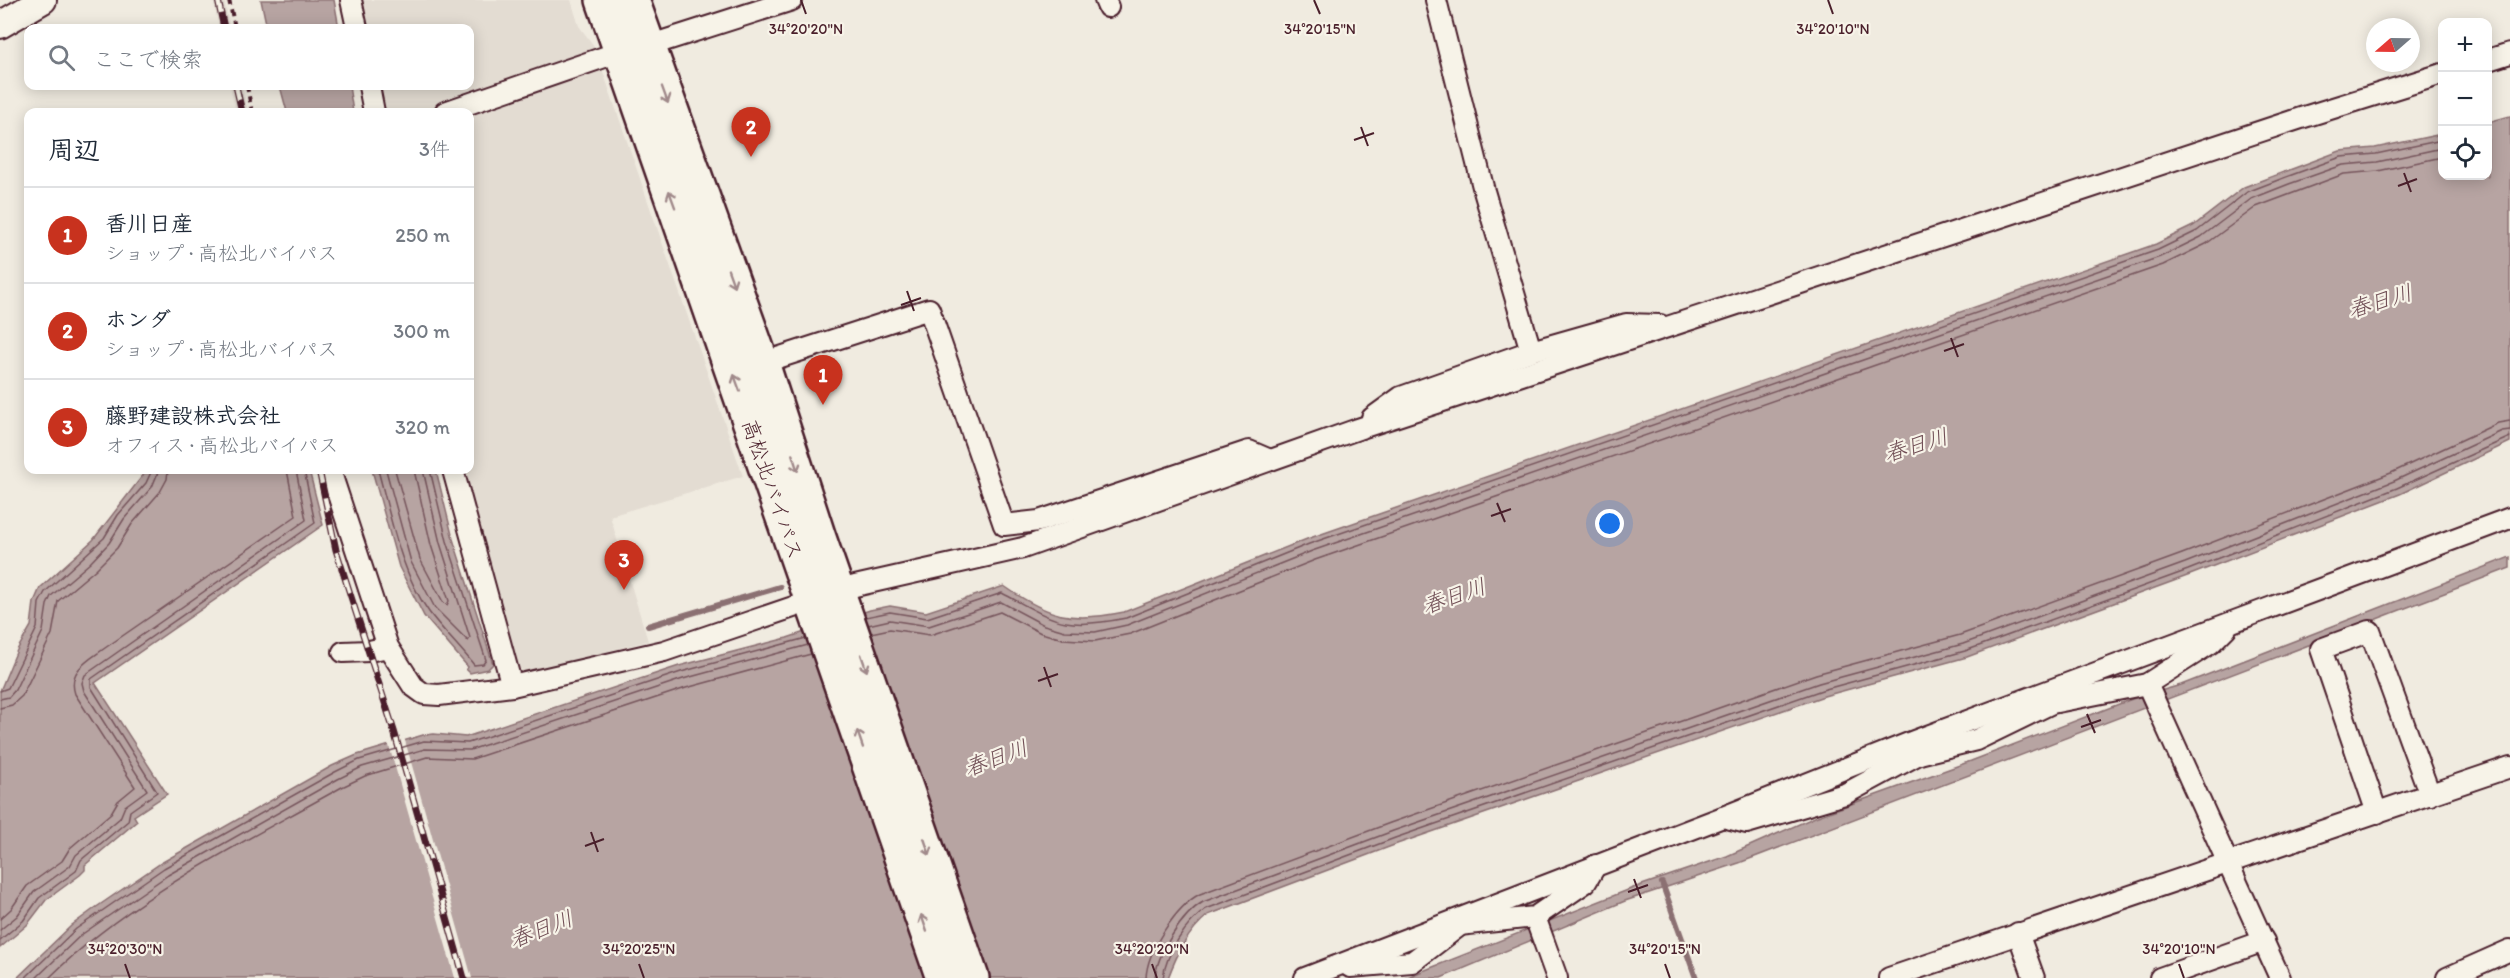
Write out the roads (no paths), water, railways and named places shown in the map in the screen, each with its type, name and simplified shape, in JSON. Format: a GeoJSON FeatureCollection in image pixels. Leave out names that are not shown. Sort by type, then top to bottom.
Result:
{"type":"FeatureCollection","features":[{"type":"Feature","properties":{"kind":"highway","name":"高松北バイパス"},"geometry":{"type":"LineString","coordinates":[[603,0],[633,49],[762,363],[771,435]]}},
{"type":"Feature","properties":{"kind":"highway","name":"高松北バイパス"},"geometry":{"type":"LineString","coordinates":[[632,0],[633,49],[771,435],[828,604],[943,978]]}},
{"type":"Feature","properties":{"kind":"highway","name":"高松北バイパス"},"geometry":{"type":"LineString","coordinates":[[828,604],[972,978]]}},
{"type":"Feature","properties":{"kind":"street"},"geometry":{"type":"LineString","coordinates":[[0,25],[44,0]]}},
{"type":"Feature","properties":{"kind":"street"},"geometry":{"type":"LineString","coordinates":[[351,0],[356,24]]}},
{"type":"Feature","properties":{"kind":"street"},"geometry":{"type":"LineString","coordinates":[[457,108],[633,49],[792,0]]}},
{"type":"Feature","properties":{"kind":"street"},"geometry":{"type":"LineString","coordinates":[[1436,0],[1484,191],[1531,351]]}},
{"type":"Feature","properties":{"kind":"street"},"geometry":{"type":"LineString","coordinates":[[2492,58],[2510,53]]}},
{"type":"Feature","properties":{"kind":"street"},"geometry":{"type":"LineString","coordinates":[[331,474],[388,647],[413,686],[424,694],[512,686],[664,651],[828,604],[855,586],[1023,548],[1358,429],[2438,75]]}},
{"type":"Feature","properties":{"kind":"street"},"geometry":{"type":"LineString","coordinates":[[370,90],[373,108]]}},
{"type":"Feature","properties":{"kind":"street"},"geometry":{"type":"LineString","coordinates":[[762,363],[929,309],[1004,525],[1039,521],[1249,451],[1270,460]]}},
{"type":"Feature","properties":{"kind":"street"},"geometry":{"type":"LineString","coordinates":[[1358,429],[1401,397],[1531,351],[1626,324],[1671,326]]}},
{"type":"Feature","properties":{"kind":"street"},"geometry":{"type":"LineString","coordinates":[[454,474],[512,686]]}},
{"type":"Feature","properties":{"kind":"street"},"geometry":{"type":"LineString","coordinates":[[1305,978],[1333,973],[1596,865],[1916,748],[2050,697],[2232,622],[2510,518]]}},
{"type":"Feature","properties":{"kind":"street"},"geometry":{"type":"LineString","coordinates":[[2050,697],[2147,684],[2211,644],[2232,622]]}},
{"type":"Feature","properties":{"kind":"street"},"geometry":{"type":"LineString","coordinates":[[2378,813],[2321,649],[2370,631],[2430,795]]}},
{"type":"Feature","properties":{"kind":"street"},"geometry":{"type":"LineString","coordinates":[[343,652],[369,651],[388,647]]}},
{"type":"Feature","properties":{"kind":"street"},"geometry":{"type":"LineString","coordinates":[[2147,684],[2280,978]]}},
{"type":"Feature","properties":{"kind":"street"},"geometry":{"type":"LineString","coordinates":[[1889,978],[1937,970],[2018,933],[2510,767]]}},
{"type":"Feature","properties":{"kind":"street"},"geometry":{"type":"LineString","coordinates":[[1458,923],[1535,917],[1586,882],[1596,865]]}},
{"type":"Feature","properties":{"kind":"street"},"geometry":{"type":"LineString","coordinates":[[1535,917],[1557,978]]}},
{"type":"Feature","properties":{"kind":"street"},"geometry":{"type":"LineString","coordinates":[[2018,933],[2034,978]]}},
{"type":"Feature","properties":{"kind":"street"},"geometry":{"type":"LineString","coordinates":[[2160,978],[2264,941]]}},
{"type":"Feature","properties":{"kind":"street"},"geometry":{"type":"LineString","coordinates":[[2447,978],[2510,950]]}},
{"type":"Feature","properties":{"kind":"water"},"geometry":{"type":"Polygon","coordinates":[[[261,0],[334,0],[338,24],[266,24],[261,0]]]}},
{"type":"Feature","properties":{"kind":"water"},"geometry":{"type":"Polygon","coordinates":[[[281,90],[350,90],[352,108],[286,108],[281,90]]]}},
{"type":"Feature","properties":{"kind":"water","name":"春日川"},"geometry":{"type":"Polygon","coordinates":[[[2510,116],[2510,442],[2400,494],[2190,575],[1967,657],[1824,696],[1397,844],[1208,915],[1184,944],[1168,978],[17,978],[72,925],[161,863],[332,766],[357,755],[423,735],[466,737],[679,666],[787,638],[870,610],[890,606],[926,612],[1004,586],[1034,605],[1061,615],[1089,617],[1124,612],[1307,539],[2156,244],[2193,226],[2244,187],[2340,151],[2375,148],[2438,135],[2438,180],[2492,180],[2492,121],[2510,116]]]}},
{"type":"Feature","properties":{"kind":"water"},"geometry":{"type":"Polygon","coordinates":[[[144,474],[310,474],[323,525],[95,683],[167,794],[134,816],[137,821],[85,865],[85,870],[80,875],[46,900],[27,925],[0,948],[0,691],[17,650],[31,626],[34,602],[40,588],[93,540],[144,474]]]}},
{"type":"Feature","properties":{"kind":"water"},"geometry":{"type":"Polygon","coordinates":[[[373,474],[437,474],[453,539],[493,664],[488,669],[470,673],[466,669],[468,667],[424,616],[399,567],[373,474]]]}},
{"type":"Feature","properties":{"kind":"water"},"geometry":{"type":"Polygon","coordinates":[[[2510,557],[2510,568],[1739,863],[1625,901],[1441,978],[1405,978],[1633,888],[1727,856],[1815,817],[1971,761],[2132,699],[2181,685],[2510,557]]]}},
{"type":"Feature","properties":{"kind":"waterway"},"geometry":{"type":"LineString","coordinates":[[648,626],[780,587]]}},
{"type":"Feature","properties":{"kind":"waterway"},"geometry":{"type":"LineString","coordinates":[[1662,883],[1696,978]]}},
{"type":"Feature","properties":{"kind":"railway"},"geometry":{"type":"LineString","coordinates":[[218,0],[223,24]]}},
{"type":"Feature","properties":{"kind":"railway"},"geometry":{"type":"LineString","coordinates":[[237,90],[241,108]]}},
{"type":"Feature","properties":{"kind":"railway"},"geometry":{"type":"LineString","coordinates":[[320,474],[336,550],[394,731],[464,978]]}},
{"type":"Feature","properties":{"kind":"place","name":"ホンダ"},"geometry":{"type":"Point","coordinates":[751,157]}},
{"type":"Feature","properties":{"kind":"place","name":"香川日産"},"geometry":{"type":"Point","coordinates":[823,405]}},
{"type":"Feature","properties":{"kind":"place","name":"藤野建設株式会社"},"geometry":{"type":"Point","coordinates":[624,590]}}]}
